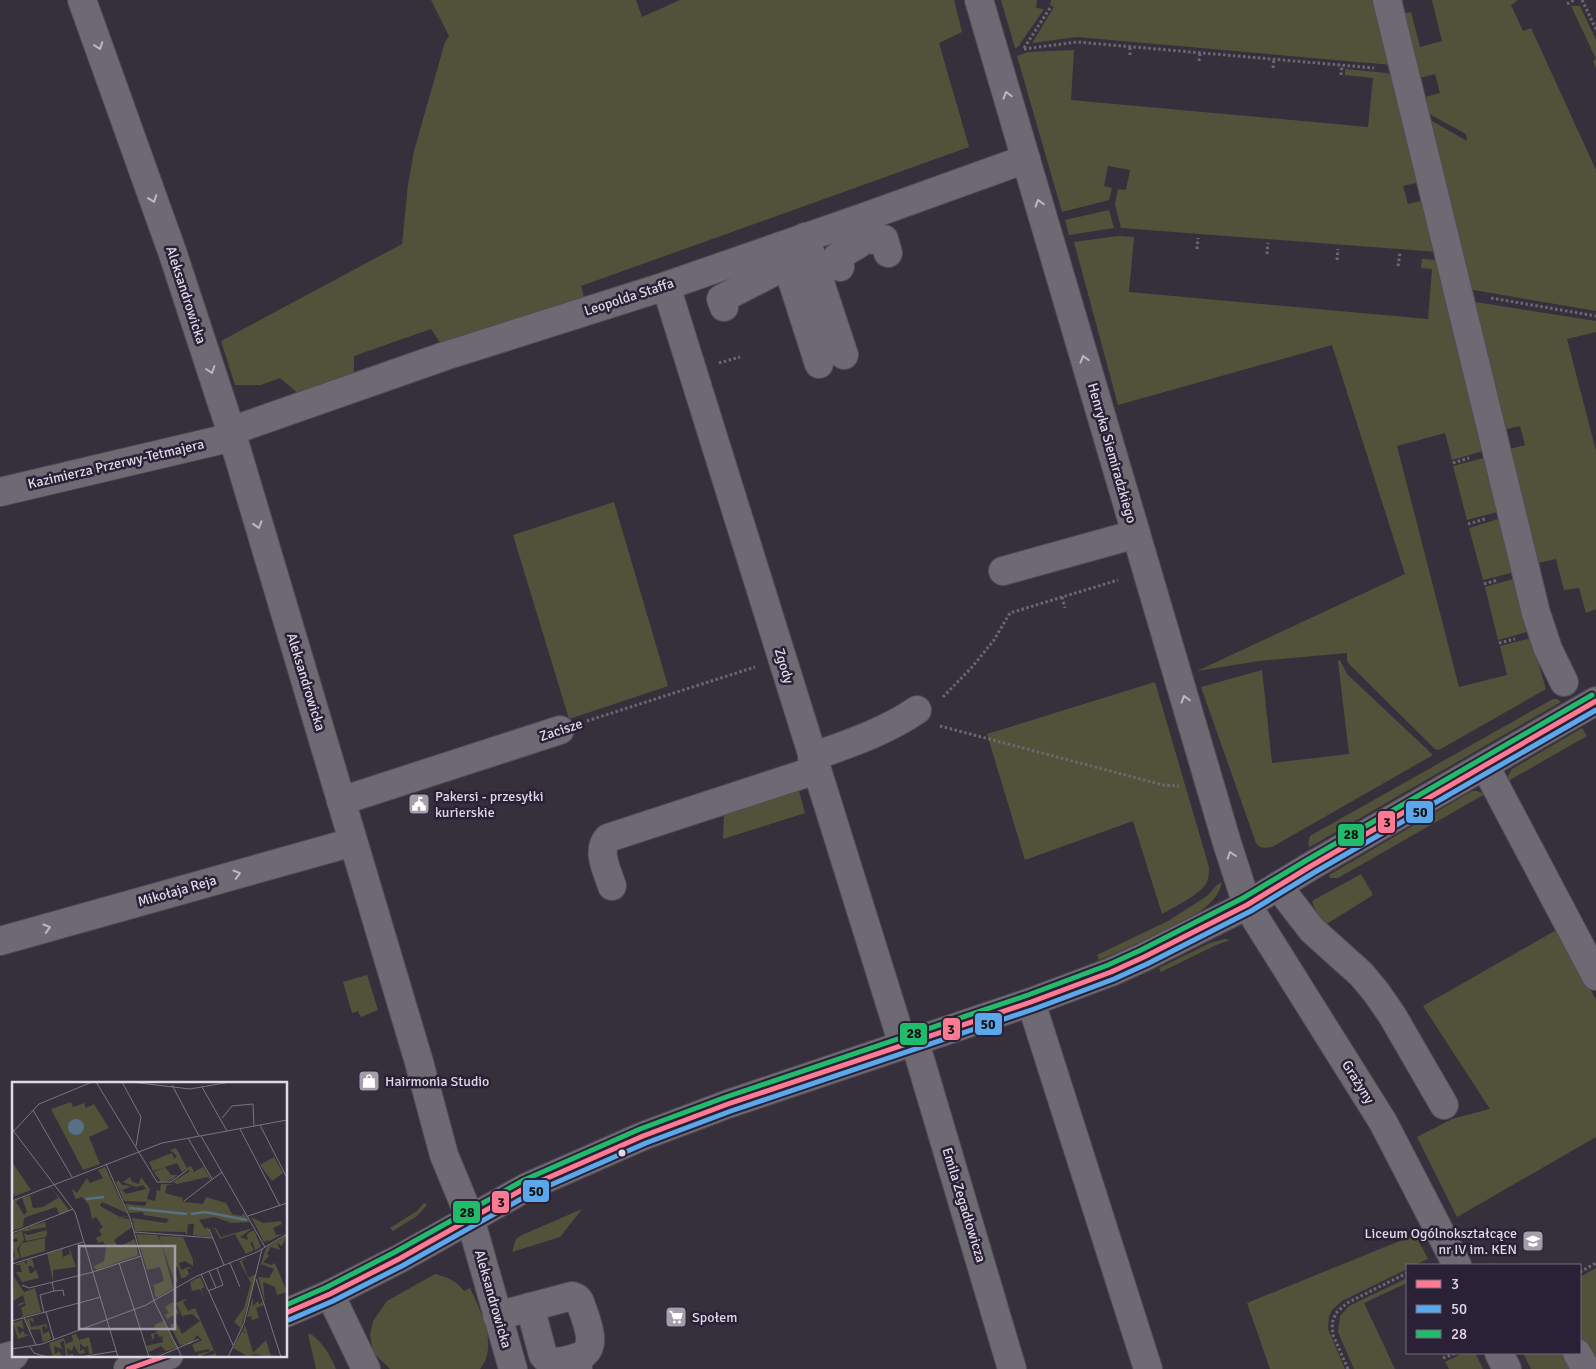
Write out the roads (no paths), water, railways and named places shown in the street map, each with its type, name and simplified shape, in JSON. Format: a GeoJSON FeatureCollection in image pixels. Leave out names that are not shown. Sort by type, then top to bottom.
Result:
{"type":"FeatureCollection","features":[{"type":"Feature","properties":{"kind":"street","name":"Aleksandrowicka"},"geometry":{"type":"LineString","coordinates":[[82,0],[173,254],[232,434],[419,1062],[444,1155],[470,1218],[513,1369]]}},
{"type":"Feature","properties":{"kind":"street","name":"Henryka Siemiradzkiego"},"geometry":{"type":"LineString","coordinates":[[979,0],[1227,843],[1248,905]]}},
{"type":"Feature","properties":{"kind":"street"},"geometry":{"type":"LineString","coordinates":[[1387,0],[1536,613],[1548,649],[1564,682]]}},
{"type":"Feature","properties":{"kind":"street","name":"Leopolda Staffa"},"geometry":{"type":"LineString","coordinates":[[232,434],[444,356],[666,286],[764,279],[861,250],[1026,159]]}},
{"type":"Feature","properties":{"kind":"street"},"geometry":{"type":"LineString","coordinates":[[764,279],[844,355]]}},
{"type":"Feature","properties":{"kind":"street"},"geometry":{"type":"LineString","coordinates":[[764,279],[819,364]]}},
{"type":"Feature","properties":{"kind":"street","name":"Zgody"},"geometry":{"type":"LineString","coordinates":[[666,286],[814,764],[909,1044]]}},
{"type":"Feature","properties":{"kind":"street","name":"Kazimierza Przerwy-Tetmajera"},"geometry":{"type":"LineString","coordinates":[[0,492],[232,434]]}},
{"type":"Feature","properties":{"kind":"street"},"geometry":{"type":"LineString","coordinates":[[1003,571],[1136,534]]}},
{"type":"Feature","properties":{"kind":"street"},"geometry":{"type":"LineString","coordinates":[[288,1312],[330,1294],[399,1258],[527,1187],[643,1136],[728,1104],[1031,1002],[1127,965],[1248,905],[1596,701]]}},
{"type":"Feature","properties":{"kind":"street"},"geometry":{"type":"LineString","coordinates":[[612,886],[602,851],[603,844],[608,838],[814,764],[880,732],[928,705]]}},
{"type":"Feature","properties":{"kind":"street","name":"Zacisze"},"geometry":{"type":"LineString","coordinates":[[341,801],[560,730]]}},
{"type":"Feature","properties":{"kind":"street"},"geometry":{"type":"LineString","coordinates":[[1485,766],[1596,976]]}},
{"type":"Feature","properties":{"kind":"street","name":"Mikołaja Reja"},"geometry":{"type":"LineString","coordinates":[[0,941],[353,842]]}},
{"type":"Feature","properties":{"kind":"street"},"geometry":{"type":"LineString","coordinates":[[1278,886],[1312,930],[1361,974],[1376,992],[1392,1015],[1444,1105]]}},
{"type":"Feature","properties":{"kind":"street","name":"Grażyny"},"geometry":{"type":"LineString","coordinates":[[1248,905],[1383,1122],[1438,1226],[1456,1264]]}},
{"type":"Feature","properties":{"kind":"street"},"geometry":{"type":"LineString","coordinates":[[1031,1002],[1148,1369]]}},
{"type":"Feature","properties":{"kind":"street","name":"Emila Zegadłowicza"},"geometry":{"type":"LineString","coordinates":[[909,1044],[1012,1369]]}},
{"type":"Feature","properties":{"kind":"street"},"geometry":{"type":"LineString","coordinates":[[330,1294],[366,1369]]}},
{"type":"Feature","properties":{"kind":"street"},"geometry":{"type":"LineString","coordinates":[[497,1316],[530,1307],[572,1296],[577,1298],[580,1302],[591,1341],[590,1349],[577,1364],[546,1359],[543,1355],[530,1307]]}},
{"type":"Feature","properties":{"kind":"street"},"geometry":{"type":"LineString","coordinates":[[1499,1354],[1506,1369]]}},
{"type":"Feature","properties":{"kind":"street"},"geometry":{"type":"LineString","coordinates":[[1578,1354],[1586,1369]]}},
{"type":"Feature","properties":{"kind":"street"},"geometry":{"type":"LineString","coordinates":[[128,1369],[166,1356]]}},
{"type":"Feature","properties":{"kind":"place","name":"Pakersi - przesyłki kurierskie"},"geometry":{"type":"Point","coordinates":[419,804]}},
{"type":"Feature","properties":{"kind":"place","name":"Hairmonia Studio"},"geometry":{"type":"Point","coordinates":[369,1081]}},
{"type":"Feature","properties":{"kind":"place","name":"Liceum Ogólnokształcące nr IV im. KEN"},"geometry":{"type":"Point","coordinates":[1533,1241]}},
{"type":"Feature","properties":{"kind":"place","name":"Społem"},"geometry":{"type":"Point","coordinates":[676,1317]}}]}
